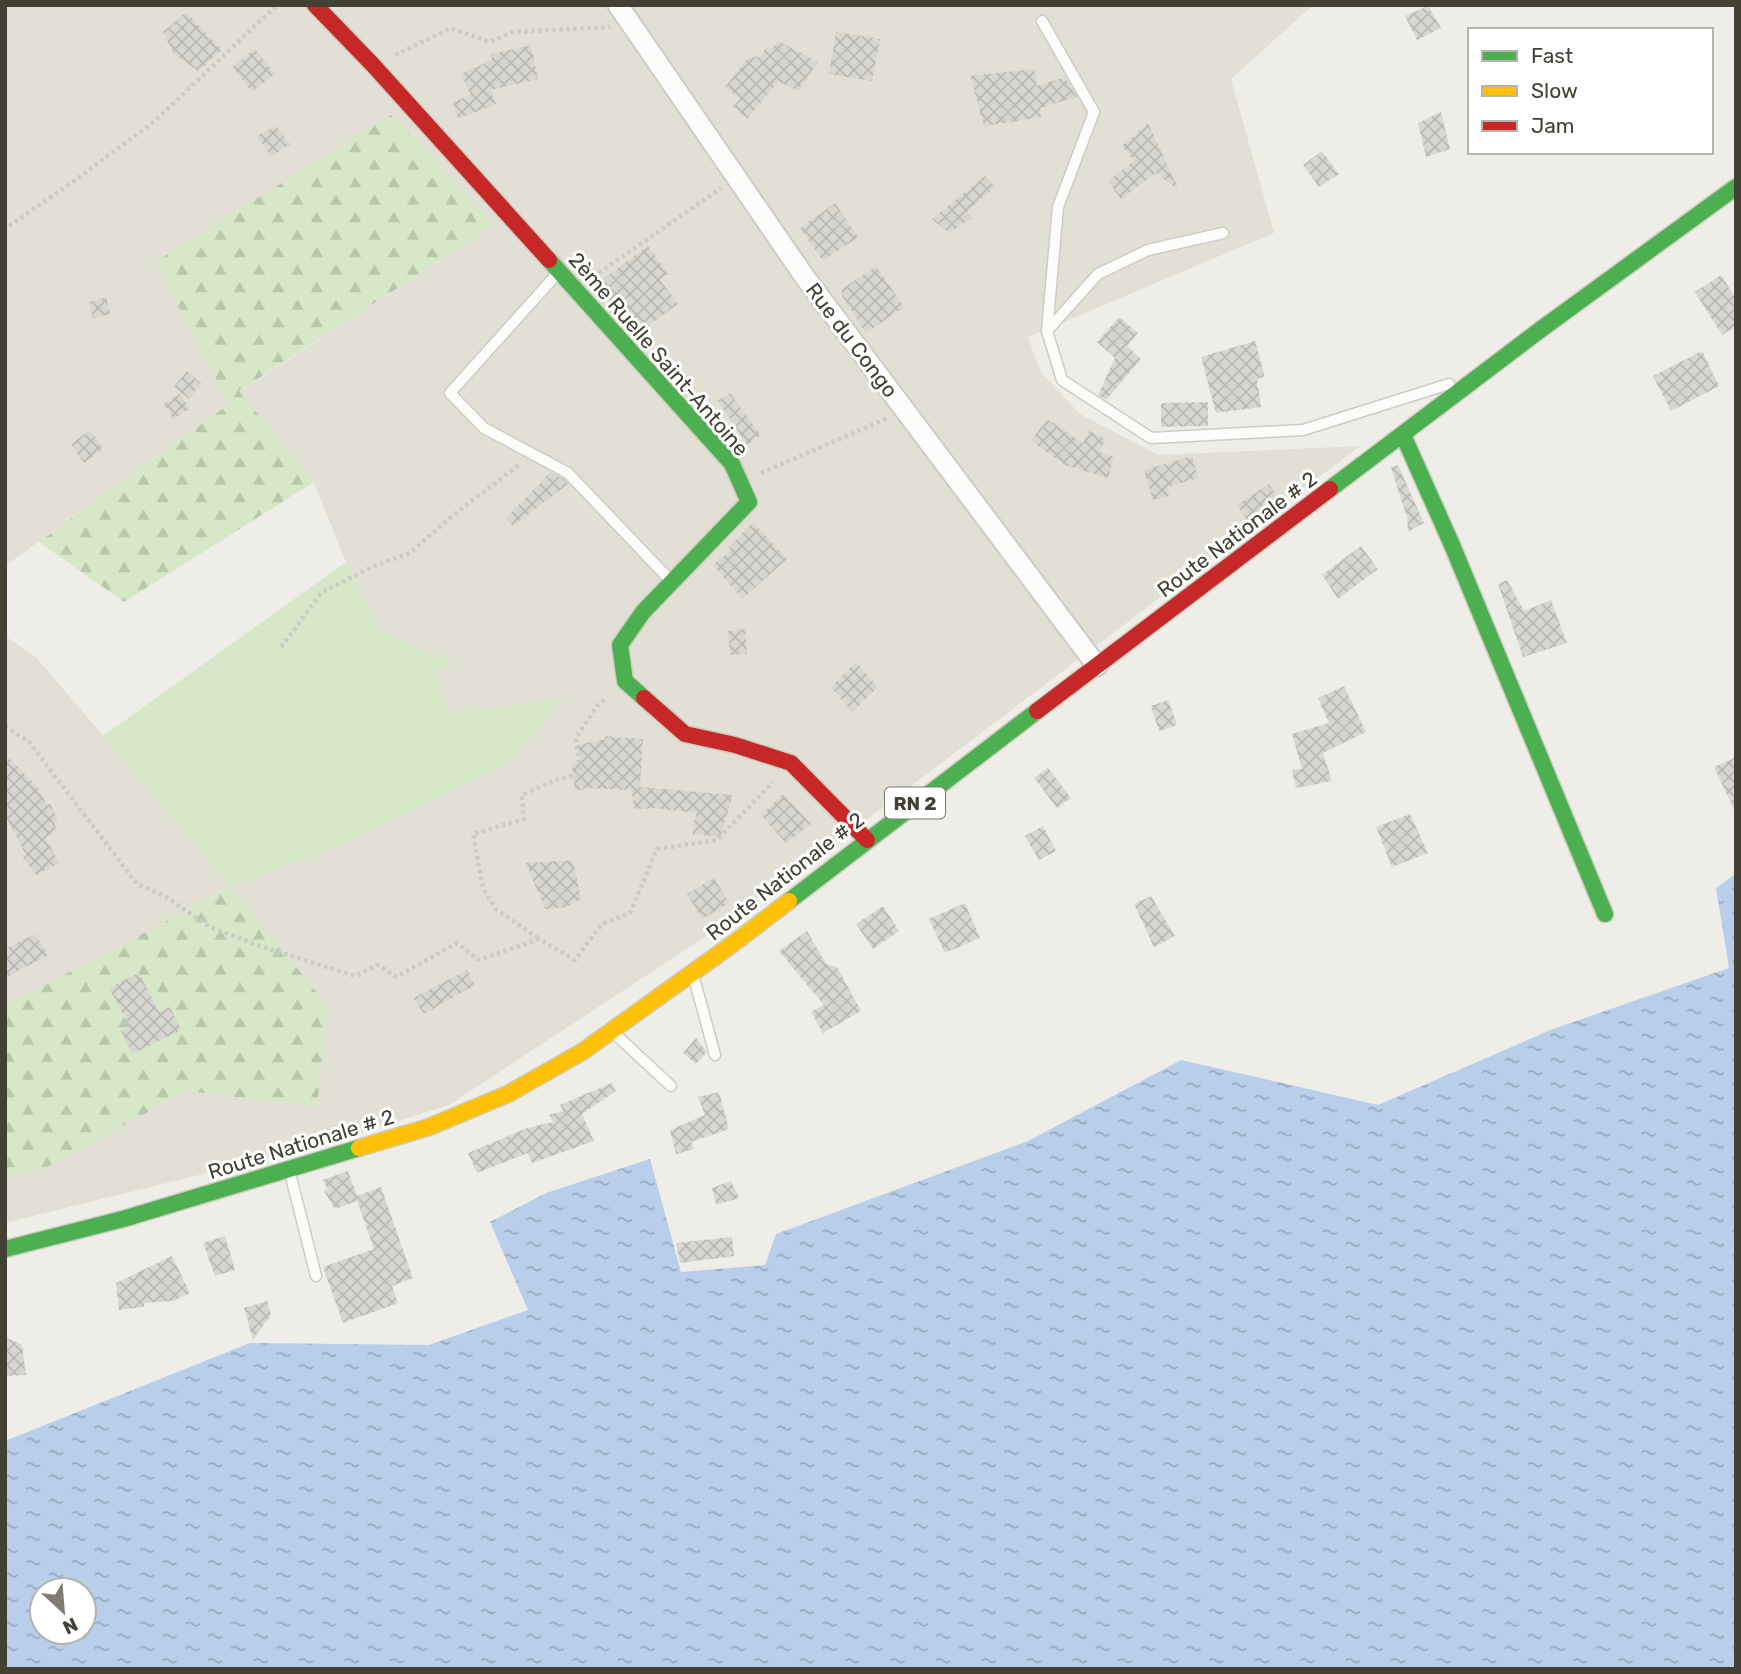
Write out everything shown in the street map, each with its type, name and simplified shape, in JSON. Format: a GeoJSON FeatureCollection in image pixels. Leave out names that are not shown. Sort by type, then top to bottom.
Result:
{"type":"FeatureCollection","features":[{"type":"Feature","properties":{"kind":"main road","name":"2ème Ruelle Saint-Antoine"},"geometry":{"type":"LineString","coordinates":[[316,5],[732,464],[749,502],[643,612],[620,645],[625,681]]}},
{"type":"Feature","properties":{"kind":"main road","name":"Route Nationale # 2"},"geometry":{"type":"LineString","coordinates":[[5,1249],[122,1219],[429,1127],[508,1094],[582,1052],[734,943],[867,839],[1483,374],[1736,187]]}},
{"type":"Feature","properties":{"kind":"main road"},"geometry":{"type":"LineString","coordinates":[[1403,435],[1452,545],[1605,914]]}},
{"type":"Feature","properties":{"kind":"main road"},"geometry":{"type":"LineString","coordinates":[[625,681],[685,734],[735,745],[791,763],[867,839]]}},
{"type":"Feature","properties":{"kind":"street","name":"Rue du Congo"},"geometry":{"type":"LineString","coordinates":[[618,5],[804,276],[1097,666]]}},
{"type":"Feature","properties":{"kind":"lane"},"geometry":{"type":"LineString","coordinates":[[1042,21],[1094,112],[1058,207],[1047,331],[1062,380],[1151,438],[1303,430],[1483,374]]}},
{"type":"Feature","properties":{"kind":"lane"},"geometry":{"type":"LineString","coordinates":[[1047,331],[1098,274],[1148,250],[1223,233]]}},
{"type":"Feature","properties":{"kind":"lane"},"geometry":{"type":"LineString","coordinates":[[559,272],[450,393],[484,428],[568,473],[672,582]]}},
{"type":"Feature","properties":{"kind":"lane"},"geometry":{"type":"LineString","coordinates":[[692,973],[715,1055]]}},
{"type":"Feature","properties":{"kind":"lane"},"geometry":{"type":"LineString","coordinates":[[611,1031],[671,1086]]}},
{"type":"Feature","properties":{"kind":"lane"},"geometry":{"type":"LineString","coordinates":[[289,1169],[316,1276]]}},
{"type":"Feature","properties":{"kind":"path"},"geometry":{"type":"LineString","coordinates":[[9,226],[156,120],[277,5]]}},
{"type":"Feature","properties":{"kind":"path"},"geometry":{"type":"LineString","coordinates":[[373,65],[451,28],[489,42],[513,32],[632,26]]}},
{"type":"Feature","properties":{"kind":"path"},"geometry":{"type":"LineString","coordinates":[[575,290],[736,177]]}},
{"type":"Feature","properties":{"kind":"path"},"geometry":{"type":"LineString","coordinates":[[740,482],[905,411]]}},
{"type":"Feature","properties":{"kind":"path"},"geometry":{"type":"LineString","coordinates":[[281,648],[322,592],[374,566],[410,553],[451,517],[533,454]]}},
{"type":"Feature","properties":{"kind":"path"},"geometry":{"type":"LineString","coordinates":[[625,681],[597,706],[576,738],[579,774],[555,780],[522,795],[524,818],[473,834],[483,890],[497,910],[575,960],[602,924],[630,913],[657,849],[717,840],[791,763]]}},
{"type":"Feature","properties":{"kind":"path"},"geometry":{"type":"LineString","coordinates":[[5,726],[29,741],[137,884],[163,895],[210,927],[355,976],[378,965],[396,977],[457,943],[479,960],[539,939]]}},
{"type":"Feature","properties":{"kind":"shaded area"},"geometry":{"type":"Polygon","coordinates":[[[5,5],[1313,5],[1231,79],[1274,233],[1028,337],[1040,371],[1080,414],[1158,455],[1360,446],[758,902],[449,1105],[335,1141],[5,1223],[5,1177],[49,1166],[187,1091],[317,1107],[231,887],[5,1006],[5,636],[36,657],[232,887],[355,840],[508,765],[564,699],[449,714],[435,672],[454,664],[378,627],[346,562],[314,482],[239,392],[495,225],[391,116],[229,404],[5,566],[5,5]]]}},
{"type":"Feature","properties":{"kind":"green space"},"geometry":{"type":"Polygon","coordinates":[[[391,115],[495,225],[239,391],[314,482],[124,602],[39,542],[229,404],[155,262],[391,115]]]}},
{"type":"Feature","properties":{"kind":"green space"},"geometry":{"type":"Polygon","coordinates":[[[346,562],[378,627],[455,664],[435,673],[450,714],[565,698],[508,765],[355,840],[231,887],[103,736],[346,562]]]}},
{"type":"Feature","properties":{"kind":"green space"},"geometry":{"type":"Polygon","coordinates":[[[231,887],[328,1006],[317,1107],[187,1091],[49,1166],[5,1177],[5,1006],[231,887]]]}},
{"type":"Feature","properties":{"kind":"water"},"geometry":{"type":"Polygon","coordinates":[[[1736,874],[1736,1669],[5,1669],[5,1441],[250,1343],[429,1345],[528,1310],[490,1222],[546,1193],[650,1159],[681,1272],[765,1265],[776,1234],[1028,1141],[1181,1060],[1378,1105],[1553,1029],[1729,968],[1716,888],[1736,874]]]}},
{"type":"Feature","properties":{"kind":"building"},"geometry":{"type":"Polygon","coordinates":[[[1428,6],[1441,28],[1417,40],[1405,16],[1428,6]]]}},
{"type":"Feature","properties":{"kind":"building"},"geometry":{"type":"Polygon","coordinates":[[[186,12],[222,50],[198,71],[174,54],[163,32],[186,12]]]}},
{"type":"Feature","properties":{"kind":"building"},"geometry":{"type":"Polygon","coordinates":[[[836,32],[880,39],[872,81],[829,74],[836,32]]]}},
{"type":"Feature","properties":{"kind":"building"},"geometry":{"type":"Polygon","coordinates":[[[778,41],[818,62],[798,91],[778,81],[748,119],[733,107],[740,99],[725,87],[748,58],[761,56],[766,47],[773,48],[778,41]]]}},
{"type":"Feature","properties":{"kind":"building"},"geometry":{"type":"Polygon","coordinates":[[[531,45],[538,79],[490,90],[496,104],[458,119],[453,102],[471,95],[461,74],[492,60],[491,54],[531,45]]]}},
{"type":"Feature","properties":{"kind":"building"},"geometry":{"type":"Polygon","coordinates":[[[255,49],[275,74],[252,92],[232,67],[255,49]]]}},
{"type":"Feature","properties":{"kind":"building"},"geometry":{"type":"Polygon","coordinates":[[[1034,69],[1037,86],[1065,77],[1077,97],[1040,108],[1041,117],[984,126],[970,76],[1034,69]]]}},
{"type":"Feature","properties":{"kind":"building"},"geometry":{"type":"Polygon","coordinates":[[[1441,112],[1450,149],[1426,157],[1418,123],[1441,112]]]}},
{"type":"Feature","properties":{"kind":"building"},"geometry":{"type":"Polygon","coordinates":[[[1148,123],[1179,190],[1156,173],[1121,199],[1108,181],[1134,161],[1122,146],[1148,123]]]}},
{"type":"Feature","properties":{"kind":"building"},"geometry":{"type":"Polygon","coordinates":[[[276,126],[290,144],[271,157],[257,136],[276,126]]]}},
{"type":"Feature","properties":{"kind":"building"},"geometry":{"type":"Polygon","coordinates":[[[1322,151],[1339,174],[1319,187],[1303,165],[1322,151]]]}},
{"type":"Feature","properties":{"kind":"building"},"geometry":{"type":"Polygon","coordinates":[[[985,176],[995,187],[967,212],[972,218],[949,233],[932,219],[985,176]]]}},
{"type":"Feature","properties":{"kind":"building"},"geometry":{"type":"Polygon","coordinates":[[[835,203],[858,237],[823,261],[800,228],[835,203]]]}},
{"type":"Feature","properties":{"kind":"building"},"geometry":{"type":"Polygon","coordinates":[[[648,246],[668,274],[660,280],[678,304],[638,334],[595,285],[648,246]]]}},
{"type":"Feature","properties":{"kind":"building"},"geometry":{"type":"Polygon","coordinates":[[[876,266],[904,307],[866,333],[842,296],[842,289],[876,266]]]}},
{"type":"Feature","properties":{"kind":"building"},"geometry":{"type":"Polygon","coordinates":[[[1721,275],[1736,299],[1736,326],[1722,335],[1695,292],[1721,275]]]}},
{"type":"Feature","properties":{"kind":"building"},"geometry":{"type":"Polygon","coordinates":[[[106,297],[110,314],[93,318],[89,302],[106,297]]]}},
{"type":"Feature","properties":{"kind":"building"},"geometry":{"type":"Polygon","coordinates":[[[1119,317],[1138,333],[1127,346],[1141,359],[1106,400],[1098,395],[1115,358],[1097,342],[1119,317]]]}},
{"type":"Feature","properties":{"kind":"building"},"geometry":{"type":"Polygon","coordinates":[[[1255,341],[1265,377],[1257,379],[1261,407],[1216,413],[1201,357],[1255,341]]]}},
{"type":"Feature","properties":{"kind":"building"},"geometry":{"type":"Polygon","coordinates":[[[1702,351],[1719,386],[1671,411],[1653,376],[1702,351]]]}},
{"type":"Feature","properties":{"kind":"building"},"geometry":{"type":"Polygon","coordinates":[[[187,371],[201,383],[189,399],[174,387],[187,371]]]}},
{"type":"Feature","properties":{"kind":"building"},"geometry":{"type":"Polygon","coordinates":[[[730,393],[761,435],[747,445],[718,401],[730,393]]]}},
{"type":"Feature","properties":{"kind":"building"},"geometry":{"type":"Polygon","coordinates":[[[180,394],[190,409],[173,419],[164,404],[180,394]]]}},
{"type":"Feature","properties":{"kind":"building"},"geometry":{"type":"Polygon","coordinates":[[[1208,402],[1208,426],[1161,427],[1161,403],[1208,402]]]}},
{"type":"Feature","properties":{"kind":"building"},"geometry":{"type":"Polygon","coordinates":[[[1047,419],[1083,443],[1089,431],[1106,439],[1099,452],[1114,457],[1108,478],[1065,465],[1031,441],[1047,419]]]}},
{"type":"Feature","properties":{"kind":"building"},"geometry":{"type":"Polygon","coordinates":[[[90,430],[103,449],[84,463],[71,444],[90,430]]]}},
{"type":"Feature","properties":{"kind":"building"},"geometry":{"type":"Polygon","coordinates":[[[1192,456],[1198,478],[1167,487],[1169,496],[1153,500],[1144,470],[1192,456]]]}},
{"type":"Feature","properties":{"kind":"building"},"geometry":{"type":"Polygon","coordinates":[[[1398,465],[1424,523],[1408,532],[1407,517],[1391,468],[1398,465]]]}},
{"type":"Feature","properties":{"kind":"building"},"geometry":{"type":"Polygon","coordinates":[[[551,472],[568,484],[513,526],[506,518],[551,472]]]}},
{"type":"Feature","properties":{"kind":"building"},"geometry":{"type":"Polygon","coordinates":[[[1269,484],[1279,500],[1247,520],[1237,505],[1269,484]]]}},
{"type":"Feature","properties":{"kind":"building"},"geometry":{"type":"Polygon","coordinates":[[[753,522],[787,559],[742,599],[713,565],[731,550],[729,547],[753,522]]]}},
{"type":"Feature","properties":{"kind":"building"},"geometry":{"type":"Polygon","coordinates":[[[1361,546],[1378,569],[1338,599],[1322,575],[1361,546]]]}},
{"type":"Feature","properties":{"kind":"building"},"geometry":{"type":"Polygon","coordinates":[[[1507,580],[1524,611],[1551,600],[1567,643],[1523,657],[1498,584],[1507,580]]]}},
{"type":"Feature","properties":{"kind":"building"},"geometry":{"type":"Polygon","coordinates":[[[745,629],[747,654],[730,655],[728,631],[745,629]]]}},
{"type":"Feature","properties":{"kind":"building"},"geometry":{"type":"Polygon","coordinates":[[[856,662],[878,687],[852,712],[831,687],[856,662]]]}},
{"type":"Feature","properties":{"kind":"building"},"geometry":{"type":"Polygon","coordinates":[[[1344,686],[1366,732],[1323,753],[1332,781],[1296,788],[1292,770],[1302,769],[1292,734],[1329,723],[1318,698],[1344,686]]]}},
{"type":"Feature","properties":{"kind":"building"},"geometry":{"type":"Polygon","coordinates":[[[1168,700],[1177,725],[1159,731],[1151,706],[1168,700]]]}},
{"type":"Feature","properties":{"kind":"building"},"geometry":{"type":"Polygon","coordinates":[[[605,736],[643,739],[640,787],[733,795],[720,837],[693,834],[697,813],[655,808],[635,809],[631,790],[588,788],[575,791],[572,764],[581,763],[578,745],[605,739],[605,736]]]}},
{"type":"Feature","properties":{"kind":"building"},"geometry":{"type":"Polygon","coordinates":[[[5,754],[37,787],[58,820],[54,823],[57,830],[46,838],[59,863],[36,875],[23,858],[26,855],[5,815],[5,754]]]}},
{"type":"Feature","properties":{"kind":"building"},"geometry":{"type":"Polygon","coordinates":[[[1736,757],[1736,814],[1714,767],[1736,757]]]}},
{"type":"Feature","properties":{"kind":"building"},"geometry":{"type":"Polygon","coordinates":[[[1048,768],[1071,798],[1057,808],[1034,778],[1048,768]]]}},
{"type":"Feature","properties":{"kind":"building"},"geometry":{"type":"Polygon","coordinates":[[[783,794],[811,824],[786,843],[761,815],[783,794]]]}},
{"type":"Feature","properties":{"kind":"building"},"geometry":{"type":"Polygon","coordinates":[[[1410,814],[1428,853],[1392,867],[1376,827],[1410,814]]]}},
{"type":"Feature","properties":{"kind":"building"},"geometry":{"type":"Polygon","coordinates":[[[1043,826],[1056,851],[1039,860],[1025,836],[1043,826]]]}},
{"type":"Feature","properties":{"kind":"building"},"geometry":{"type":"Polygon","coordinates":[[[573,860],[581,900],[566,907],[545,909],[526,863],[573,860]]]}},
{"type":"Feature","properties":{"kind":"building"},"geometry":{"type":"Polygon","coordinates":[[[714,878],[729,903],[702,919],[687,894],[714,878]]]}},
{"type":"Feature","properties":{"kind":"building"},"geometry":{"type":"Polygon","coordinates":[[[1151,896],[1175,936],[1154,947],[1134,904],[1151,896]]]}},
{"type":"Feature","properties":{"kind":"building"},"geometry":{"type":"Polygon","coordinates":[[[965,903],[980,938],[945,953],[929,919],[965,903]]]}},
{"type":"Feature","properties":{"kind":"building"},"geometry":{"type":"Polygon","coordinates":[[[883,906],[899,931],[873,949],[856,924],[883,906]]]}},
{"type":"Feature","properties":{"kind":"building"},"geometry":{"type":"Polygon","coordinates":[[[807,931],[826,964],[837,967],[861,1011],[823,1033],[811,1012],[824,1005],[779,951],[807,931]]]}},
{"type":"Feature","properties":{"kind":"building"},"geometry":{"type":"Polygon","coordinates":[[[35,934],[48,955],[5,978],[5,949],[35,934]]]}},
{"type":"Feature","properties":{"kind":"building"},"geometry":{"type":"Polygon","coordinates":[[[467,970],[475,985],[424,1014],[413,998],[467,970]]]}},
{"type":"Feature","properties":{"kind":"building"},"geometry":{"type":"Polygon","coordinates":[[[139,973],[159,1012],[170,1007],[181,1030],[132,1054],[121,1031],[130,1027],[109,988],[139,973]]]}},
{"type":"Feature","properties":{"kind":"building"},"geometry":{"type":"Polygon","coordinates":[[[696,1038],[707,1052],[696,1064],[683,1053],[696,1038]]]}},
{"type":"Feature","properties":{"kind":"building"},"geometry":{"type":"Polygon","coordinates":[[[612,1083],[616,1091],[582,1114],[594,1141],[532,1163],[528,1153],[477,1173],[468,1153],[527,1128],[553,1122],[549,1115],[563,1111],[560,1105],[612,1083]]]}},
{"type":"Feature","properties":{"kind":"building"},"geometry":{"type":"Polygon","coordinates":[[[719,1092],[729,1129],[691,1142],[694,1149],[676,1154],[670,1130],[705,1115],[698,1097],[719,1092]]]}},
{"type":"Feature","properties":{"kind":"building"},"geometry":{"type":"Polygon","coordinates":[[[348,1171],[357,1196],[381,1187],[413,1278],[392,1286],[398,1303],[343,1323],[323,1267],[374,1249],[357,1201],[335,1209],[324,1191],[328,1189],[322,1180],[348,1171]]]}},
{"type":"Feature","properties":{"kind":"building"},"geometry":{"type":"Polygon","coordinates":[[[731,1181],[739,1198],[716,1205],[712,1188],[731,1181]]]}},
{"type":"Feature","properties":{"kind":"building"},"geometry":{"type":"Polygon","coordinates":[[[225,1236],[235,1270],[215,1276],[203,1243],[225,1236]]]}},
{"type":"Feature","properties":{"kind":"building"},"geometry":{"type":"Polygon","coordinates":[[[732,1237],[734,1256],[680,1263],[676,1243],[732,1237]]]}},
{"type":"Feature","properties":{"kind":"building"},"geometry":{"type":"Polygon","coordinates":[[[172,1256],[190,1293],[173,1301],[144,1303],[144,1307],[119,1310],[116,1283],[172,1256]]]}},
{"type":"Feature","properties":{"kind":"building"},"geometry":{"type":"Polygon","coordinates":[[[267,1301],[271,1315],[253,1340],[244,1308],[267,1301]]]}},
{"type":"Feature","properties":{"kind":"building"},"geometry":{"type":"Polygon","coordinates":[[[5,1337],[22,1345],[26,1375],[5,1376],[5,1337]]]}},
{"type":"Feature","properties":{"kind":"traffic: fast"},"geometry":{"type":"LineString","coordinates":[[1330,489],[1540,330],[1736,187]]}},
{"type":"Feature","properties":{"kind":"traffic: fast"},"geometry":{"type":"LineString","coordinates":[[549,260],[732,464],[749,502],[643,612],[620,645],[625,681],[644,698]]}},
{"type":"Feature","properties":{"kind":"traffic: fast"},"geometry":{"type":"LineString","coordinates":[[1403,435],[1452,545],[1605,914]]}},
{"type":"Feature","properties":{"kind":"traffic: fast"},"geometry":{"type":"LineString","coordinates":[[789,901],[1037,711]]}},
{"type":"Feature","properties":{"kind":"traffic: fast"},"geometry":{"type":"LineString","coordinates":[[5,1249],[123,1219],[359,1148]]}},
{"type":"Feature","properties":{"kind":"traffic: slow"},"geometry":{"type":"LineString","coordinates":[[359,1148],[429,1127],[508,1094],[582,1052],[789,901]]}},
{"type":"Feature","properties":{"kind":"traffic: jam"},"geometry":{"type":"LineString","coordinates":[[315,5],[373,65],[549,260]]}},
{"type":"Feature","properties":{"kind":"traffic: jam"},"geometry":{"type":"LineString","coordinates":[[1037,711],[1330,489]]}},
{"type":"Feature","properties":{"kind":"traffic: jam"},"geometry":{"type":"LineString","coordinates":[[644,698],[685,734],[735,745],[791,763],[867,840]]}}]}
